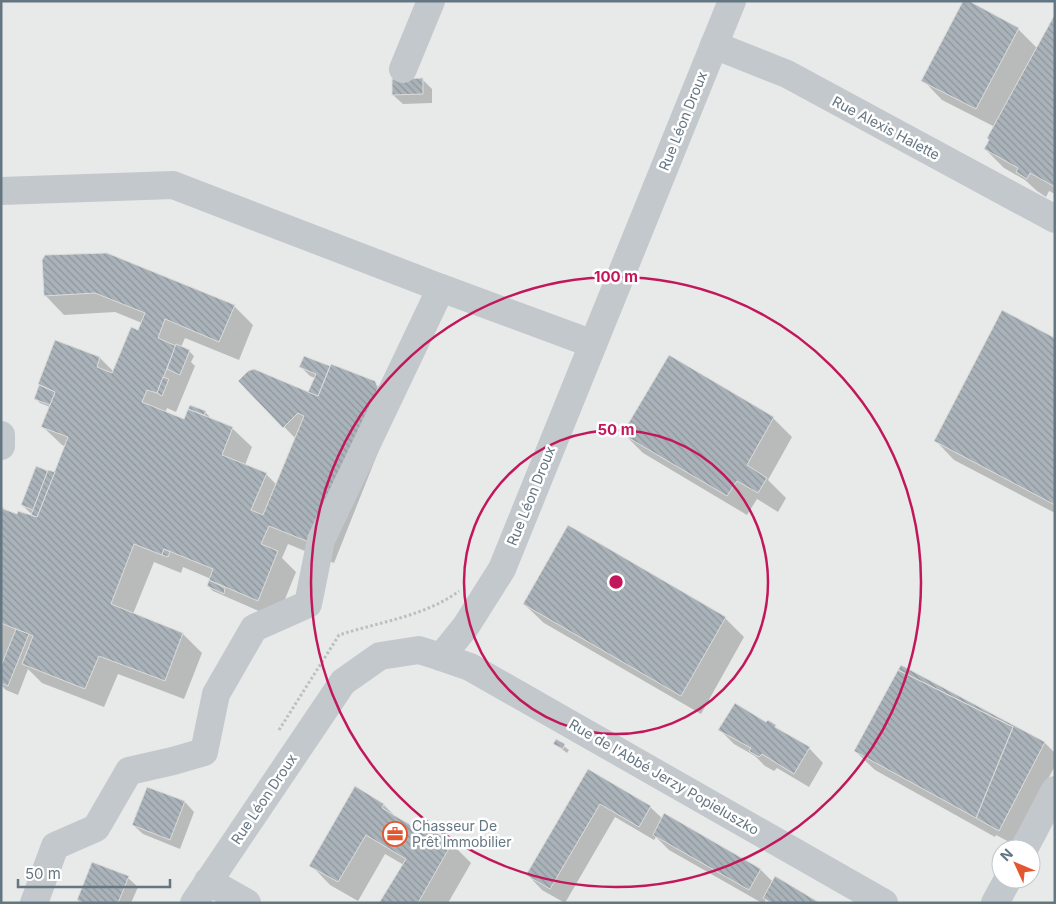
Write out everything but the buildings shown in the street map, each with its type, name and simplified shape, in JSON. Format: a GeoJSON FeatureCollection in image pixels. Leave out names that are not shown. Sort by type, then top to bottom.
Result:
{"type":"FeatureCollection","features":[{"type":"Feature","properties":{"kind":"street"},"geometry":{"type":"LineString","coordinates":[[403,69],[431,1]]}},
{"type":"Feature","properties":{"kind":"street","name":"Rue Léon Droux"},"geometry":{"type":"LineString","coordinates":[[247,903],[201,892],[343,682],[380,656],[419,650],[441,658],[466,626],[502,569],[732,1]]}},
{"type":"Feature","properties":{"kind":"street","name":"Rue Alexis Halette"},"geometry":{"type":"LineString","coordinates":[[714,45],[787,74],[1055,219]]}},
{"type":"Feature","properties":{"kind":"street"},"geometry":{"type":"LineString","coordinates":[[1,191],[173,185],[593,344]]}},
{"type":"Feature","properties":{"kind":"street"},"geometry":{"type":"LineString","coordinates":[[34,903],[55,846],[96,828],[129,771],[204,752],[216,694],[254,628],[308,604],[321,540],[441,288]]}},
{"type":"Feature","properties":{"kind":"street"},"geometry":{"type":"LineString","coordinates":[[1,435],[1,446]]}},
{"type":"Feature","properties":{"kind":"street","name":"Rue de l'Abbé Jerzy Popieluszko"},"geometry":{"type":"LineString","coordinates":[[441,658],[470,667],[884,903]]}},
{"type":"Feature","properties":{"kind":"street"},"geometry":{"type":"LineString","coordinates":[[1029,839],[1055,790]]}},
{"type":"Feature","properties":{"kind":"street"},"geometry":{"type":"LineString","coordinates":[[995,903],[1003,889]]}},
{"type":"Feature","properties":{"kind":"shaded area"},"geometry":{"type":"Polygon","coordinates":[[[1,1],[1055,1],[1055,903],[1,903],[1,1]]]}},
{"type":"Feature","properties":{"kind":"place","name":"Chasseur De Prêt Immobilier"},"geometry":{"type":"Point","coordinates":[395,834]}}]}
